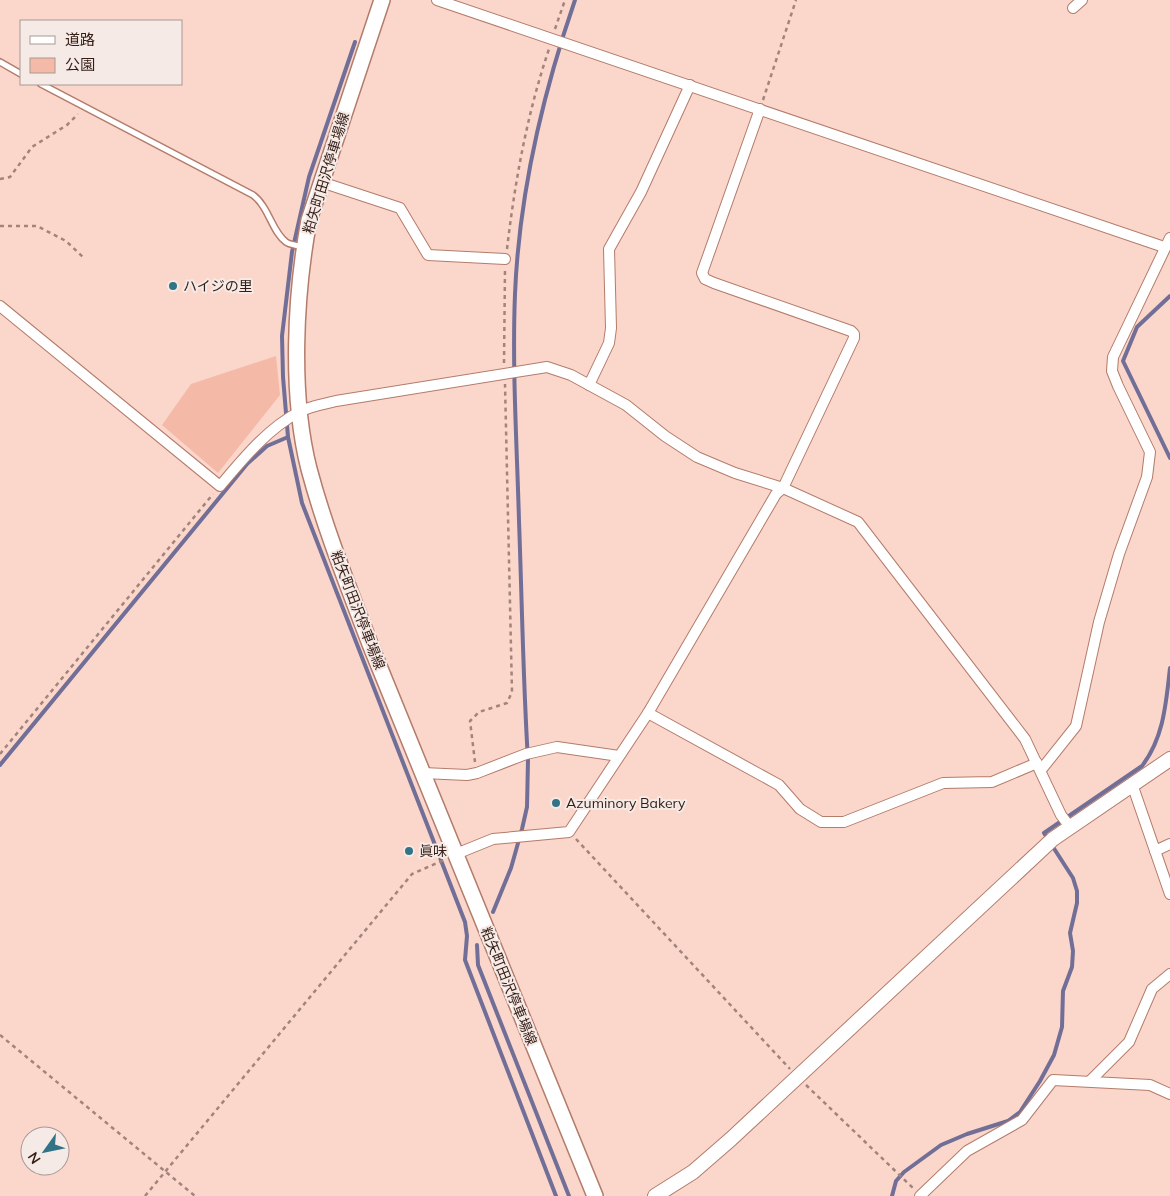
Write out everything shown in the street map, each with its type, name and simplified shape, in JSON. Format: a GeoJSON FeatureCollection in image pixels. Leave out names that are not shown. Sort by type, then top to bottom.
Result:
{"type":"FeatureCollection","features":[{"type":"Feature","properties":{"kind":"main road","name":"粕矢町田沢停車場線"},"geometry":{"type":"LineString","coordinates":[[382,0],[309,220],[304,248],[298,333],[299,412],[309,467],[335,553],[423,774],[451,857],[595,1196]]}},
{"type":"Feature","properties":{"kind":"street"},"geometry":{"type":"LineString","coordinates":[[437,0],[690,86],[1167,243],[1113,357],[1112,371],[1150,452],[1147,477],[1119,554],[1099,622],[1076,726],[1039,766],[992,782],[943,783],[844,822],[821,822],[800,809],[778,785],[648,713]]}},
{"type":"Feature","properties":{"kind":"street"},"geometry":{"type":"LineString","coordinates":[[1073,8],[1082,0]]}},
{"type":"Feature","properties":{"kind":"street"},"geometry":{"type":"LineString","coordinates":[[589,385],[609,343],[611,328],[609,249],[641,192],[690,86]]}},
{"type":"Feature","properties":{"kind":"street"},"geometry":{"type":"LineString","coordinates":[[451,857],[482,842],[511,837],[569,832],[648,713],[776,494],[783,488],[854,334],[851,331],[714,283],[705,279],[702,273],[760,109]]}},
{"type":"Feature","properties":{"kind":"street"},"geometry":{"type":"LineString","coordinates":[[321,182],[400,208],[428,255],[505,259]]}},
{"type":"Feature","properties":{"kind":"street"},"geometry":{"type":"LineString","coordinates":[[0,306],[220,486],[259,442],[299,412],[336,401],[547,367],[556,369],[626,405],[665,436],[697,457],[735,473],[783,488],[858,522],[1025,739],[1066,822]]}},
{"type":"Feature","properties":{"kind":"street"},"geometry":{"type":"LineString","coordinates":[[423,774],[467,775],[477,773],[536,751],[557,747],[619,756]]}},
{"type":"Feature","properties":{"kind":"street"},"geometry":{"type":"LineString","coordinates":[[656,1196],[693,1172],[1048,844],[1066,822],[1132,784],[1170,759]]}},
{"type":"Feature","properties":{"kind":"street"},"geometry":{"type":"LineString","coordinates":[[1132,784],[1170,894]]}},
{"type":"Feature","properties":{"kind":"street"},"geometry":{"type":"LineString","coordinates":[[1155,851],[1170,844]]}},
{"type":"Feature","properties":{"kind":"street"},"geometry":{"type":"LineString","coordinates":[[1090,1081],[1129,1042],[1152,990],[1170,974]]}},
{"type":"Feature","properties":{"kind":"street"},"geometry":{"type":"LineString","coordinates":[[920,1196],[967,1151],[1022,1120],[1053,1080],[1150,1085],[1170,1094]]}},
{"type":"Feature","properties":{"kind":"lane"},"geometry":{"type":"LineString","coordinates":[[0,62],[20,73]]}},
{"type":"Feature","properties":{"kind":"lane"},"geometry":{"type":"LineString","coordinates":[[43,85],[254,195],[266,208],[280,235],[286,242],[304,248]]}},
{"type":"Feature","properties":{"kind":"path"},"geometry":{"type":"LineString","coordinates":[[477,773],[470,721],[478,712],[507,703],[512,692],[505,375],[505,259],[516,182],[534,93],[565,0]]}},
{"type":"Feature","properties":{"kind":"path"},"geometry":{"type":"LineString","coordinates":[[760,109],[796,0]]}},
{"type":"Feature","properties":{"kind":"path"},"geometry":{"type":"LineString","coordinates":[[0,179],[10,177],[32,147],[66,125],[84,106]]}},
{"type":"Feature","properties":{"kind":"path"},"geometry":{"type":"LineString","coordinates":[[1,224],[37,226],[72,245],[85,259]]}},
{"type":"Feature","properties":{"kind":"path"},"geometry":{"type":"LineString","coordinates":[[0,754],[220,486]]}},
{"type":"Feature","properties":{"kind":"path"},"geometry":{"type":"LineString","coordinates":[[569,832],[797,1076],[903,1178]]}},
{"type":"Feature","properties":{"kind":"path"},"geometry":{"type":"LineString","coordinates":[[145,1196],[412,874],[451,857]]}},
{"type":"Feature","properties":{"kind":"path"},"geometry":{"type":"LineString","coordinates":[[0,1035],[195,1196]]}},
{"type":"Feature","properties":{"kind":"green space"},"geometry":{"type":"Polygon","coordinates":[[[276,356],[280,395],[218,473],[162,425],[191,384],[276,356]]]}},
{"type":"Feature","properties":{"kind":"waterway"},"geometry":{"type":"LineString","coordinates":[[493,912],[511,868],[527,807],[528,760],[514,379],[517,257],[534,145],[563,35],[575,0]]}},
{"type":"Feature","properties":{"kind":"waterway"},"geometry":{"type":"LineString","coordinates":[[355,42],[309,177],[292,252],[282,336],[288,437],[302,503],[465,922],[467,936],[465,960],[556,1196]]}},
{"type":"Feature","properties":{"kind":"waterway"},"geometry":{"type":"LineString","coordinates":[[1170,296],[1137,327],[1123,361],[1170,458]]}},
{"type":"Feature","properties":{"kind":"waterway"},"geometry":{"type":"LineString","coordinates":[[0,765],[247,464],[267,446],[288,437]]}},
{"type":"Feature","properties":{"kind":"waterway"},"geometry":{"type":"LineString","coordinates":[[892,1196],[896,1181],[904,1172],[941,1145],[967,1134],[1008,1121],[1020,1112],[1054,1055],[1062,1027],[1063,991],[1072,967],[1073,951],[1070,933],[1077,903],[1077,891],[1073,878],[1044,833],[1142,766],[1155,743],[1163,719],[1170,668]]}},
{"type":"Feature","properties":{"kind":"waterway"},"geometry":{"type":"LineString","coordinates":[[477,945],[478,965],[569,1196]]}},
{"type":"Feature","properties":{"kind":"place","name":"ハイジの里"},"geometry":{"type":"Point","coordinates":[173,286]}},
{"type":"Feature","properties":{"kind":"place","name":"Azuminory Bakery"},"geometry":{"type":"Point","coordinates":[556,803]}},
{"type":"Feature","properties":{"kind":"place","name":"眞味"},"geometry":{"type":"Point","coordinates":[409,851]}}]}
